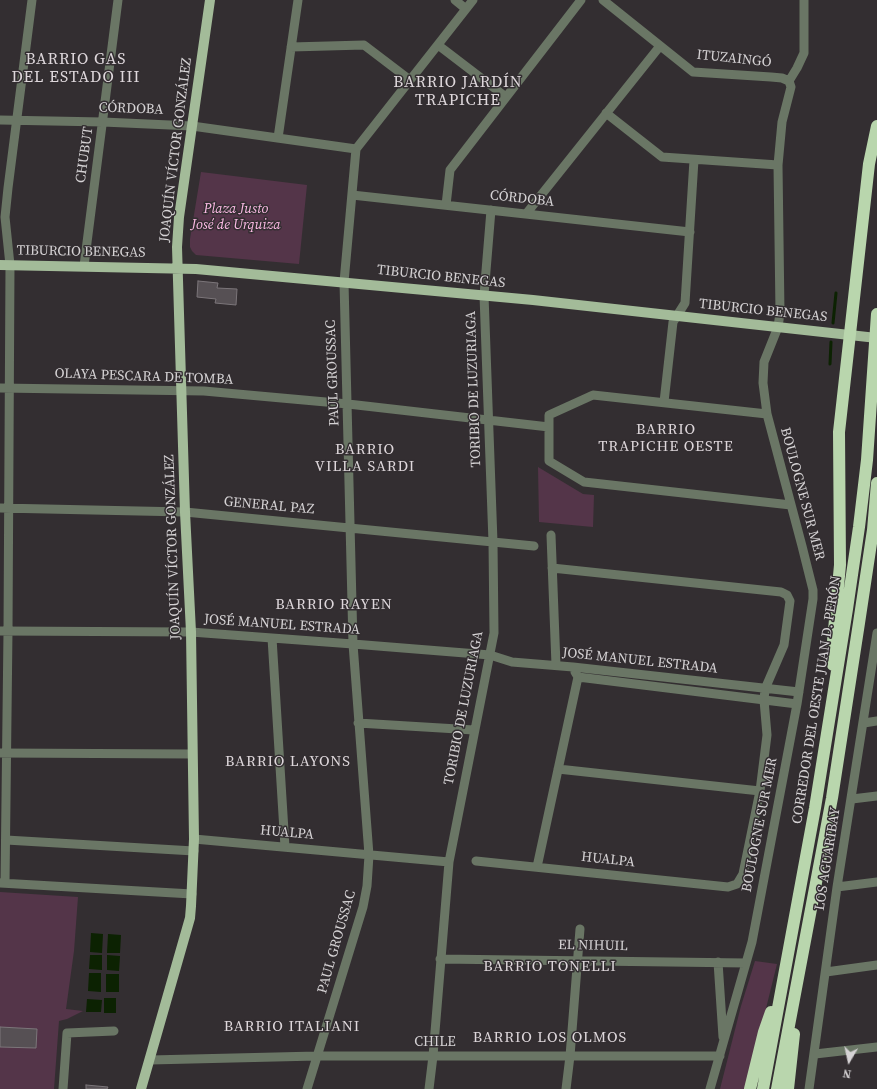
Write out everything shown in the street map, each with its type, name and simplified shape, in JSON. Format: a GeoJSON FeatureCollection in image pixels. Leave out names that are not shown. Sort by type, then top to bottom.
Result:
{"type":"FeatureCollection","features":[{"type":"Feature","properties":{"kind":"highway"},"geometry":{"type":"LineString","coordinates":[[834,690],[832,652],[840,565],[839,432],[869,164],[877,126]]}},
{"type":"Feature","properties":{"kind":"highway","name":"CORREDOR DEL OESTE JUAN D. PERÓN"},"geometry":{"type":"LineString","coordinates":[[763,1089],[815,808],[859,527],[866,460],[877,314]]}},
{"type":"Feature","properties":{"kind":"highway","name":"CORREDOR DEL OESTE JUAN D. PERÓN"},"geometry":{"type":"LineString","coordinates":[[777,1089],[832,798],[859,623],[877,483]]}},
{"type":"Feature","properties":{"kind":"highway"},"geometry":{"type":"LineString","coordinates":[[859,623],[877,552]]}},
{"type":"Feature","properties":{"kind":"highway"},"geometry":{"type":"LineString","coordinates":[[788,1089],[800,962]]}},
{"type":"Feature","properties":{"kind":"highway"},"geometry":{"type":"LineString","coordinates":[[750,1089],[764,1032],[786,963]]}},
{"type":"Feature","properties":{"kind":"main road","name":"JOAQUÍN VÍCTOR GONZÁLEZ"},"geometry":{"type":"LineString","coordinates":[[141,1089],[190,918],[192,894],[194,839],[191,632],[185,512],[177,247],[179,217],[210,0]]}},
{"type":"Feature","properties":{"kind":"main road","name":"TIBURCIO BENEGAS"},"geometry":{"type":"LineString","coordinates":[[5,265],[178,268],[344,282],[676,315],[877,338]]}},
{"type":"Feature","properties":{"kind":"street"},"geometry":{"type":"LineString","coordinates":[[32,0],[5,217],[5,265],[10,388],[5,508],[4,753],[6,840],[2,883],[192,894]]}},
{"type":"Feature","properties":{"kind":"street","name":"CHUBUT"},"geometry":{"type":"LineString","coordinates":[[84,266],[118,0]]}},
{"type":"Feature","properties":{"kind":"street"},"geometry":{"type":"LineString","coordinates":[[278,138],[298,0]]}},
{"type":"Feature","properties":{"kind":"street"},"geometry":{"type":"LineString","coordinates":[[455,0],[466,9]]}},
{"type":"Feature","properties":{"kind":"street"},"geometry":{"type":"LineString","coordinates":[[356,149],[473,0]]}},
{"type":"Feature","properties":{"kind":"street"},"geometry":{"type":"LineString","coordinates":[[446,205],[450,170],[582,0]]}},
{"type":"Feature","properties":{"kind":"street","name":"ITUZAINGÓ"},"geometry":{"type":"LineString","coordinates":[[603,0],[692,72],[782,78],[789,81]]}},
{"type":"Feature","properties":{"kind":"street","name":"BOULOGNE SUR MER"},"geometry":{"type":"LineString","coordinates":[[710,1089],[752,942],[797,704],[813,590],[767,414],[763,383],[764,362],[778,327],[780,313],[778,165],[782,122],[791,87],[789,81],[804,53],[804,0]]}},
{"type":"Feature","properties":{"kind":"street"},"geometry":{"type":"LineString","coordinates":[[291,47],[364,45],[410,80]]}},
{"type":"Feature","properties":{"kind":"street"},"geometry":{"type":"LineString","coordinates":[[438,45],[506,97]]}},
{"type":"Feature","properties":{"kind":"street"},"geometry":{"type":"LineString","coordinates":[[526,214],[660,46]]}},
{"type":"Feature","properties":{"kind":"street"},"geometry":{"type":"LineString","coordinates":[[606,113],[662,157],[778,165]]}},
{"type":"Feature","properties":{"kind":"street","name":"CÓRDOBA"},"geometry":{"type":"LineString","coordinates":[[0,120],[103,122],[192,126],[356,149]]}},
{"type":"Feature","properties":{"kind":"street","name":"PAUL GROUSSAC"},"geometry":{"type":"LineString","coordinates":[[307,1089],[364,903],[367,886],[369,855],[353,644],[344,282],[356,149]]}},
{"type":"Feature","properties":{"kind":"street"},"geometry":{"type":"LineString","coordinates":[[664,402],[672,329],[676,315],[683,309],[686,303],[694,160]]}},
{"type":"Feature","properties":{"kind":"street","name":"CÓRDOBA"},"geometry":{"type":"LineString","coordinates":[[352,195],[690,232]]}},
{"type":"Feature","properties":{"kind":"street","name":"TORIBIO DE LUZURIAGA"},"geometry":{"type":"LineString","coordinates":[[429,1089],[433,1056],[448,862],[494,633],[493,542],[484,296],[491,210]]}},
{"type":"Feature","properties":{"kind":"street","name":"OLAYA PESCARA DE TOMBA"},"geometry":{"type":"LineString","coordinates":[[0,388],[182,390],[348,404],[549,427]]}},
{"type":"Feature","properties":{"kind":"street"},"geometry":{"type":"LineString","coordinates":[[767,414],[593,395],[549,415],[549,461],[584,482],[791,505]]}},
{"type":"Feature","properties":{"kind":"street","name":"GENERAL PAZ"},"geometry":{"type":"LineString","coordinates":[[5,508],[185,512],[534,546]]}},
{"type":"Feature","properties":{"kind":"street"},"geometry":{"type":"LineString","coordinates":[[551,535],[556,666]]}},
{"type":"Feature","properties":{"kind":"street"},"geometry":{"type":"LineString","coordinates":[[552,568],[781,592],[787,595],[790,601],[784,645],[765,689],[764,700],[767,735],[760,791],[558,769]]}},
{"type":"Feature","properties":{"kind":"street","name":"JOSÉ MANUEL ESTRADA"},"geometry":{"type":"LineString","coordinates":[[4,631],[191,632],[353,644],[490,655],[512,662],[574,667],[799,692]]}},
{"type":"Feature","properties":{"kind":"street","name":"LOS AGUARIBAY"},"geometry":{"type":"LineString","coordinates":[[809,1089],[837,887],[876,648],[877,633]]}},
{"type":"Feature","properties":{"kind":"street"},"geometry":{"type":"LineString","coordinates":[[272,638],[285,847]]}},
{"type":"Feature","properties":{"kind":"street"},"geometry":{"type":"LineString","coordinates":[[537,867],[578,677],[574,667]]}},
{"type":"Feature","properties":{"kind":"street","name":"JOSÉ MANUEL ESTRADA"},"geometry":{"type":"LineString","coordinates":[[578,677],[797,704]]}},
{"type":"Feature","properties":{"kind":"street"},"geometry":{"type":"LineString","coordinates":[[864,723],[877,721]]}},
{"type":"Feature","properties":{"kind":"street"},"geometry":{"type":"LineString","coordinates":[[358,723],[474,730]]}},
{"type":"Feature","properties":{"kind":"street"},"geometry":{"type":"LineString","coordinates":[[4,753],[192,754]]}},
{"type":"Feature","properties":{"kind":"street","name":"HUALPA"},"geometry":{"type":"LineString","coordinates":[[476,862],[728,887],[737,884],[743,874],[760,791]]}},
{"type":"Feature","properties":{"kind":"street"},"geometry":{"type":"LineString","coordinates":[[852,798],[877,796]]}},
{"type":"Feature","properties":{"kind":"street","name":"HUALPA"},"geometry":{"type":"LineString","coordinates":[[194,839],[448,862]]}},
{"type":"Feature","properties":{"kind":"street"},"geometry":{"type":"LineString","coordinates":[[6,840],[194,851]]}},
{"type":"Feature","properties":{"kind":"street"},"geometry":{"type":"LineString","coordinates":[[837,887],[877,882]]}},
{"type":"Feature","properties":{"kind":"street"},"geometry":{"type":"LineString","coordinates":[[566,1089],[580,929]]}},
{"type":"Feature","properties":{"kind":"street","name":"EL NIHUIL"},"geometry":{"type":"LineString","coordinates":[[440,959],[746,963]]}},
{"type":"Feature","properties":{"kind":"street","name":"BOULOGNE SUR MER"},"geometry":{"type":"LineString","coordinates":[[718,962],[724,1042]]}},
{"type":"Feature","properties":{"kind":"street"},"geometry":{"type":"LineString","coordinates":[[826,972],[877,965]]}},
{"type":"Feature","properties":{"kind":"street"},"geometry":{"type":"LineString","coordinates":[[63,1089],[67,1033],[114,1031]]}},
{"type":"Feature","properties":{"kind":"street"},"geometry":{"type":"LineString","coordinates":[[815,1054],[877,1047]]}},
{"type":"Feature","properties":{"kind":"street","name":"CHILE"},"geometry":{"type":"LineString","coordinates":[[150,1060],[317,1056],[720,1056]]}},
{"type":"Feature","properties":{"kind":"green space","name":"Plaza Justo José de Urquiza"},"geometry":{"type":"Polygon","coordinates":[[[201,172],[307,185],[299,264],[196,255],[190,247],[190,239],[201,172]]]}},
{"type":"Feature","properties":{"kind":"green space"},"geometry":{"type":"Polygon","coordinates":[[[538,467],[583,494],[594,495],[593,527],[539,522],[538,467]]]}},
{"type":"Feature","properties":{"kind":"green space"},"geometry":{"type":"Polygon","coordinates":[[[0,892],[78,897],[74,951],[66,1009],[83,1011],[67,1019],[59,1021],[54,1089],[0,1089],[0,892]]]}},
{"type":"Feature","properties":{"kind":"green space"},"geometry":{"type":"Polygon","coordinates":[[[755,961],[777,964],[746,1089],[720,1089],[741,1006],[755,961]]]}},
{"type":"Feature","properties":{"kind":"shaded area"},"geometry":{"type":"Polygon","coordinates":[[[91,933],[103,934],[102,953],[90,952],[91,933]]]}},
{"type":"Feature","properties":{"kind":"shaded area"},"geometry":{"type":"Polygon","coordinates":[[[108,934],[121,935],[120,953],[107,953],[108,934]]]}},
{"type":"Feature","properties":{"kind":"shaded area"},"geometry":{"type":"Polygon","coordinates":[[[90,955],[102,955],[102,970],[89,969],[90,955]]]}},
{"type":"Feature","properties":{"kind":"shaded area"},"geometry":{"type":"Polygon","coordinates":[[[107,955],[120,956],[119,971],[107,970],[107,955]]]}},
{"type":"Feature","properties":{"kind":"shaded area"},"geometry":{"type":"Polygon","coordinates":[[[89,973],[101,973],[101,992],[88,991],[89,973]]]}},
{"type":"Feature","properties":{"kind":"shaded area"},"geometry":{"type":"Polygon","coordinates":[[[106,974],[119,974],[119,992],[106,992],[106,974]]]}},
{"type":"Feature","properties":{"kind":"shaded area"},"geometry":{"type":"Polygon","coordinates":[[[104,998],[116,998],[116,1013],[104,1013],[104,998]]]}},
{"type":"Feature","properties":{"kind":"shaded area"},"geometry":{"type":"Polygon","coordinates":[[[87,999],[102,1000],[101,1012],[86,1012],[87,999]]]}},
{"type":"Feature","properties":{"kind":"building"},"geometry":{"type":"Polygon","coordinates":[[[198,281],[218,283],[217,288],[237,289],[236,305],[215,303],[216,299],[197,297],[198,281]]]}},
{"type":"Feature","properties":{"kind":"building"},"geometry":{"type":"Polygon","coordinates":[[[0,1027],[37,1029],[36,1048],[0,1047],[0,1027]]]}},
{"type":"Feature","properties":{"kind":"building"},"geometry":{"type":"Polygon","coordinates":[[[86,1085],[108,1087],[107,1089],[86,1089],[86,1085]]]}},
{"type":"Feature","properties":{"kind":"waterway"},"geometry":{"type":"LineString","coordinates":[[833,323],[836,293]]}},
{"type":"Feature","properties":{"kind":"waterway"},"geometry":{"type":"LineString","coordinates":[[830,364],[831,342]]}},
{"type":"Feature","properties":{"kind":"district","name":"BARRIO GAS DEL ESTADO III"},"geometry":{"type":"Point","coordinates":[76,69]}},
{"type":"Feature","properties":{"kind":"district","name":"BARRIO JARDÍN TRAPICHE"},"geometry":{"type":"Point","coordinates":[458,92]}},
{"type":"Feature","properties":{"kind":"district","name":"BARRIO TRAPICHE OESTE"},"geometry":{"type":"Point","coordinates":[666,438]}},
{"type":"Feature","properties":{"kind":"district","name":"BARRIO VILLA SARDI"},"geometry":{"type":"Point","coordinates":[365,458]}},
{"type":"Feature","properties":{"kind":"district","name":"BARRIO RAYEN"},"geometry":{"type":"Point","coordinates":[334,605]}},
{"type":"Feature","properties":{"kind":"district","name":"BARRIO LAYONS"},"geometry":{"type":"Point","coordinates":[288,762]}},
{"type":"Feature","properties":{"kind":"district","name":"BARRIO TONELLI"},"geometry":{"type":"Point","coordinates":[550,967]}},
{"type":"Feature","properties":{"kind":"district","name":"BARRIO ITALIANI"},"geometry":{"type":"Point","coordinates":[292,1027]}},
{"type":"Feature","properties":{"kind":"district","name":"BARRIO LOS OLMOS"},"geometry":{"type":"Point","coordinates":[550,1038]}}]}
